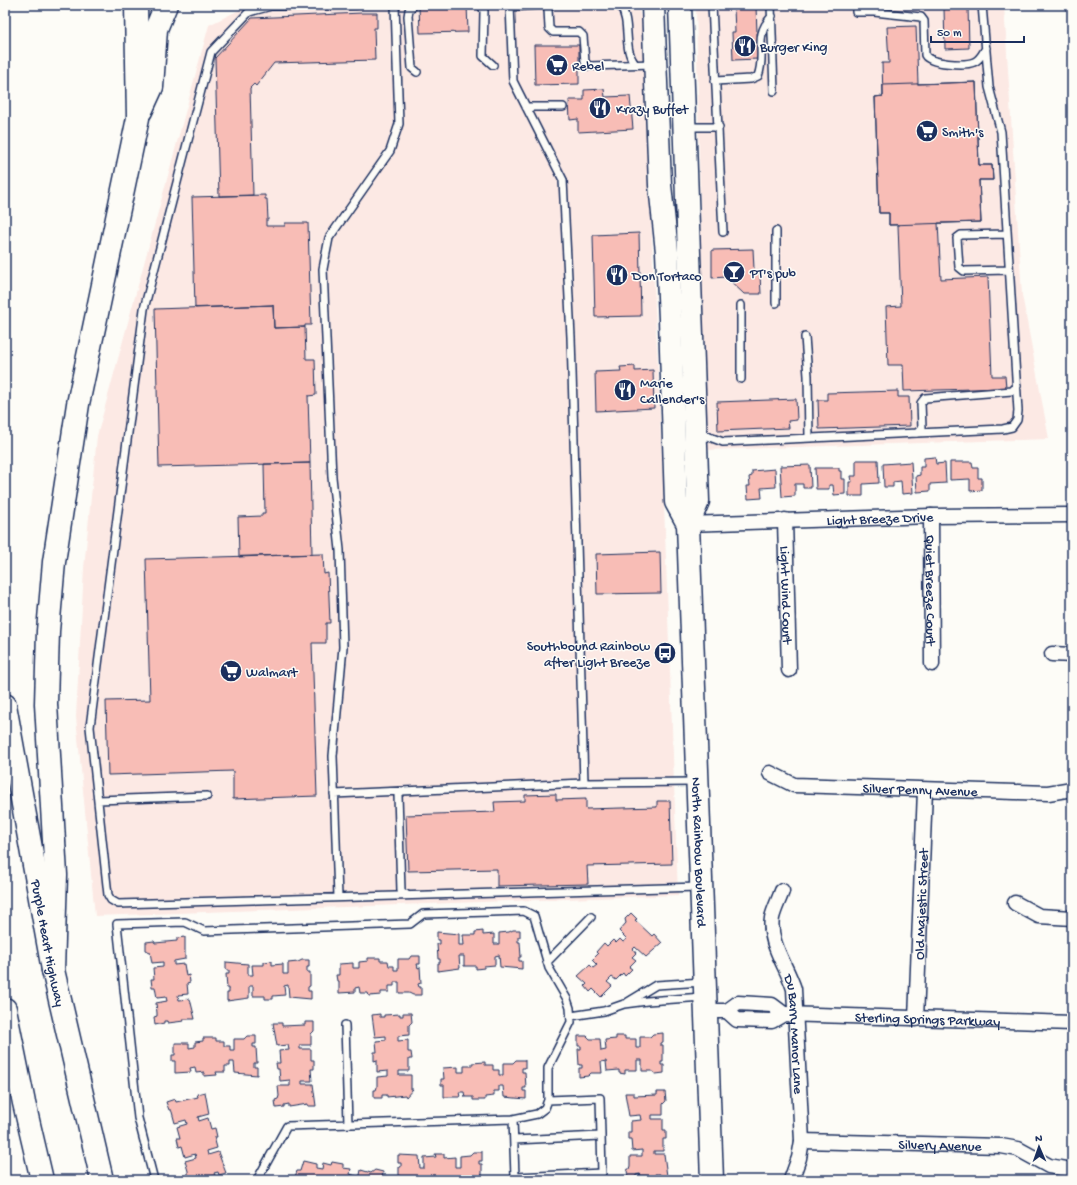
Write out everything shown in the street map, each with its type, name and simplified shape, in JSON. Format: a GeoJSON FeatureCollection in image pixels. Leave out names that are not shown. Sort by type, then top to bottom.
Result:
{"type":"FeatureCollection","features":[{"type":"Feature","properties":{"kind":"main road"},"geometry":{"type":"LineString","coordinates":[[136,5],[138,118]]}},
{"type":"Feature","properties":{"kind":"main road"},"geometry":{"type":"LineString","coordinates":[[53,970],[56,876],[46,704],[48,632],[54,562],[78,404],[138,118],[152,87],[156,29],[166,5]]}},
{"type":"Feature","properties":{"kind":"main road","name":"North Rainbow Boulevard"},"geometry":{"type":"LineString","coordinates":[[680,5],[684,127],[682,343],[676,502],[688,524]]}},
{"type":"Feature","properties":{"kind":"main road","name":"North Rainbow Boulevard"},"geometry":{"type":"LineString","coordinates":[[653,6],[645,64],[667,252],[695,432],[698,501],[688,524],[701,886],[710,1000],[712,1180]]}},
{"type":"Feature","properties":{"kind":"main road","name":"Purple Heart Highway"},"geometry":{"type":"LineString","coordinates":[[5,705],[53,970],[102,1180]]}},
{"type":"Feature","properties":{"kind":"main road"},"geometry":{"type":"LineString","coordinates":[[5,1009],[24,1103],[42,1180]]}},
{"type":"Feature","properties":{"kind":"main road"},"geometry":{"type":"LineString","coordinates":[[5,1082],[28,1180]]}},
{"type":"Feature","properties":{"kind":"street","name":"Light Breeze Drive"},"geometry":{"type":"LineString","coordinates":[[688,524],[931,516],[1072,515]]}},
{"type":"Feature","properties":{"kind":"street","name":"Quiet Breeze Court"},"geometry":{"type":"LineString","coordinates":[[931,516],[932,664]]}},
{"type":"Feature","properties":{"kind":"street","name":"Light Wind Court"},"geometry":{"type":"LineString","coordinates":[[785,520],[789,670]]}},
{"type":"Feature","properties":{"kind":"street"},"geometry":{"type":"LineString","coordinates":[[1052,654],[1072,655]]}},
{"type":"Feature","properties":{"kind":"street","name":"Silver Penny Avenue"},"geometry":{"type":"LineString","coordinates":[[770,773],[794,785],[1048,793],[1072,789]]}},
{"type":"Feature","properties":{"kind":"street","name":"Old Majestic Street"},"geometry":{"type":"LineString","coordinates":[[916,1019],[925,790]]}},
{"type":"Feature","properties":{"kind":"street","name":"Du Barry Manor Lane"},"geometry":{"type":"LineString","coordinates":[[782,892],[772,917],[772,932],[794,989],[790,1014],[802,1141],[800,1158],[792,1180]]}},
{"type":"Feature","properties":{"kind":"street"},"geometry":{"type":"LineString","coordinates":[[1015,903],[1039,916],[1072,918]]}},
{"type":"Feature","properties":{"kind":"street","name":"Sterling Springs Parkway"},"geometry":{"type":"LineString","coordinates":[[710,1000],[772,1005],[790,1014],[1072,1023]]}},
{"type":"Feature","properties":{"kind":"street","name":"Silvery Avenue"},"geometry":{"type":"LineString","coordinates":[[802,1141],[1000,1146],[1018,1149],[1049,1166],[1072,1170]]}},
{"type":"Feature","properties":{"kind":"lane"},"geometry":{"type":"LineString","coordinates":[[356,5],[271,6],[249,12],[211,52],[144,309],[90,727],[108,896],[111,900],[118,904],[701,886]]}},
{"type":"Feature","properties":{"kind":"lane"},"geometry":{"type":"LineString","coordinates":[[338,897],[333,756],[342,647],[340,550],[332,477],[322,269],[329,238],[390,151],[399,124],[395,5]]}},
{"type":"Feature","properties":{"kind":"lane"},"geometry":{"type":"LineString","coordinates":[[414,5],[409,10],[408,16],[412,68],[417,72]]}},
{"type":"Feature","properties":{"kind":"lane"},"geometry":{"type":"LineString","coordinates":[[480,5],[484,11],[483,56],[493,65]]}},
{"type":"Feature","properties":{"kind":"lane"},"geometry":{"type":"LineString","coordinates":[[584,783],[571,337],[563,180],[513,81],[510,6],[543,5],[548,9],[549,28],[553,32],[579,32],[584,36],[585,62],[589,66],[645,64]]}},
{"type":"Feature","properties":{"kind":"lane"},"geometry":{"type":"LineString","coordinates":[[620,5],[626,15],[630,58],[645,64]]}},
{"type":"Feature","properties":{"kind":"lane"},"geometry":{"type":"LineString","coordinates":[[712,5],[723,232]]}},
{"type":"Feature","properties":{"kind":"lane"},"geometry":{"type":"LineString","coordinates":[[771,5],[774,91]]}},
{"type":"Feature","properties":{"kind":"lane"},"geometry":{"type":"LineString","coordinates":[[695,432],[723,442],[1003,429],[1012,427],[1017,420],[1017,386],[1001,132],[989,87],[982,5]]}},
{"type":"Feature","properties":{"kind":"lane"},"geometry":{"type":"LineString","coordinates":[[856,9],[874,8],[921,17],[924,21],[925,55],[927,59],[934,63],[974,62],[980,58],[986,48]]}},
{"type":"Feature","properties":{"kind":"lane"},"geometry":{"type":"LineString","coordinates":[[715,81],[751,79],[758,76],[761,68],[761,33],[765,23],[772,16]]}},
{"type":"Feature","properties":{"kind":"lane"},"geometry":{"type":"LineString","coordinates":[[526,108],[563,107]]}},
{"type":"Feature","properties":{"kind":"lane"},"geometry":{"type":"LineString","coordinates":[[684,127],[719,127]]}},
{"type":"Feature","properties":{"kind":"lane"},"geometry":{"type":"LineString","coordinates":[[776,231],[776,303]]}},
{"type":"Feature","properties":{"kind":"lane"},"geometry":{"type":"LineString","coordinates":[[1007,234],[961,235],[958,238],[959,266],[964,271],[1009,270]]}},
{"type":"Feature","properties":{"kind":"lane"},"geometry":{"type":"LineString","coordinates":[[741,305],[741,379]]}},
{"type":"Feature","properties":{"kind":"lane"},"geometry":{"type":"LineString","coordinates":[[805,337],[808,376],[809,438]]}},
{"type":"Feature","properties":{"kind":"lane"},"geometry":{"type":"LineString","coordinates":[[917,433],[922,428],[921,403],[925,398],[1012,391],[1017,386]]}},
{"type":"Feature","properties":{"kind":"lane"},"geometry":{"type":"LineString","coordinates":[[334,794],[584,783],[697,782]]}},
{"type":"Feature","properties":{"kind":"lane"},"geometry":{"type":"LineString","coordinates":[[402,791],[398,795],[401,891],[406,895]]}},
{"type":"Feature","properties":{"kind":"lane"},"geometry":{"type":"LineString","coordinates":[[98,800],[207,796]]}},
{"type":"Feature","properties":{"kind":"lane"},"geometry":{"type":"LineString","coordinates":[[154,1180],[138,1118],[117,924],[185,922],[204,931],[410,924],[423,914],[524,911],[534,916],[537,920],[547,962],[567,999],[571,1016],[569,1029],[548,1068],[548,1100],[545,1108],[537,1114],[513,1119],[287,1126],[257,1180]]}},
{"type":"Feature","properties":{"kind":"lane"},"geometry":{"type":"LineString","coordinates":[[547,962],[591,917]]}},
{"type":"Feature","properties":{"kind":"lane"},"geometry":{"type":"LineString","coordinates":[[571,1016],[604,1011],[624,1004],[656,985],[710,1000]]}},
{"type":"Feature","properties":{"kind":"lane"},"geometry":{"type":"LineString","coordinates":[[624,1004],[710,1000]]}},
{"type":"Feature","properties":{"kind":"lane"},"geometry":{"type":"LineString","coordinates":[[345,1025],[348,1124]]}},
{"type":"Feature","properties":{"kind":"lane"},"geometry":{"type":"LineString","coordinates":[[513,1119],[515,1176],[602,1173],[600,1098],[548,1100]]}},
{"type":"Feature","properties":{"kind":"lane"},"geometry":{"type":"LineString","coordinates":[[514,1140],[601,1136]]}},
{"type":"Feature","properties":{"kind":"shaded area"},"geometry":{"type":"Polygon","coordinates":[[[249,5],[637,5],[642,20],[664,504],[678,895],[95,916],[76,717],[84,568],[97,436],[209,25],[249,5]]]}},
{"type":"Feature","properties":{"kind":"shaded area"},"geometry":{"type":"Polygon","coordinates":[[[696,5],[1004,5],[1022,295],[1049,439],[705,450],[696,5]]]}},
{"type":"Feature","properties":{"kind":"building"},"geometry":{"type":"Polygon","coordinates":[[[419,5],[467,5],[468,32],[420,33],[419,5]]]}},
{"type":"Feature","properties":{"kind":"building","name":"Burger King"},"geometry":{"type":"Polygon","coordinates":[[[756,7],[758,59],[733,60],[732,32],[735,32],[734,8],[756,7]]]}},
{"type":"Feature","properties":{"kind":"building"},"geometry":{"type":"Polygon","coordinates":[[[968,7],[969,48],[945,49],[944,8],[968,7]]]}},
{"type":"Feature","properties":{"kind":"building"},"geometry":{"type":"Polygon","coordinates":[[[377,13],[377,28],[374,28],[375,60],[274,63],[256,86],[254,84],[250,88],[253,195],[219,196],[215,58],[252,18],[377,13]]]}},
{"type":"Feature","properties":{"kind":"building"},"geometry":{"type":"Polygon","coordinates":[[[916,26],[918,84],[976,82],[979,165],[992,165],[993,180],[979,180],[981,222],[938,223],[941,279],[988,277],[992,376],[1005,376],[1006,388],[904,391],[903,365],[888,365],[886,307],[901,306],[898,225],[889,225],[889,213],[879,213],[875,97],[883,96],[882,63],[889,63],[887,27],[916,26]]]}},
{"type":"Feature","properties":{"kind":"building","name":"Rebel"},"geometry":{"type":"Polygon","coordinates":[[[534,45],[579,45],[579,84],[535,85],[534,45]]]}},
{"type":"Feature","properties":{"kind":"building","name":"Smith's"},"geometry":{"type":"Polygon","coordinates":[[[976,82],[979,165],[992,165],[993,180],[979,180],[981,222],[889,225],[889,213],[879,213],[875,97],[883,96],[883,85],[976,82]]]}},
{"type":"Feature","properties":{"kind":"building","name":"Krazy Buffet"},"geometry":{"type":"Polygon","coordinates":[[[604,89],[605,97],[630,96],[633,129],[578,132],[578,119],[570,120],[569,100],[584,100],[584,90],[604,89]]]}},
{"type":"Feature","properties":{"kind":"building"},"geometry":{"type":"Polygon","coordinates":[[[265,195],[265,199],[267,199],[268,220],[266,220],[266,226],[285,226],[285,223],[308,223],[311,325],[305,325],[305,327],[274,328],[273,305],[195,308],[192,197],[265,195]]]}},
{"type":"Feature","properties":{"kind":"building","name":"Don Tortaco"},"geometry":{"type":"Polygon","coordinates":[[[639,233],[641,316],[595,317],[593,235],[639,233]]]}},
{"type":"Feature","properties":{"kind":"building","name":"PT's pub"},"geometry":{"type":"Polygon","coordinates":[[[753,249],[754,269],[760,275],[761,294],[744,294],[726,277],[712,278],[712,250],[753,249]]]}},
{"type":"Feature","properties":{"kind":"building"},"geometry":{"type":"Polygon","coordinates":[[[273,305],[274,328],[305,327],[306,359],[315,359],[316,395],[308,396],[310,463],[159,467],[155,309],[273,305]]]}},
{"type":"Feature","properties":{"kind":"building","name":"Marie Callender's"},"geometry":{"type":"Polygon","coordinates":[[[635,366],[635,371],[653,370],[654,408],[596,411],[595,372],[621,371],[620,367],[635,366]]]}},
{"type":"Feature","properties":{"kind":"building"},"geometry":{"type":"Polygon","coordinates":[[[898,391],[898,397],[909,397],[910,426],[819,429],[818,400],[827,400],[827,393],[898,391]]]}},
{"type":"Feature","properties":{"kind":"building"},"geometry":{"type":"Polygon","coordinates":[[[796,399],[797,420],[788,421],[789,428],[718,431],[717,402],[796,399]]]}},
{"type":"Feature","properties":{"kind":"building"},"geometry":{"type":"Polygon","coordinates":[[[935,457],[936,464],[945,463],[946,483],[930,484],[930,491],[917,492],[916,476],[920,475],[920,467],[924,467],[924,458],[935,457]]]}},
{"type":"Feature","properties":{"kind":"building"},"geometry":{"type":"Polygon","coordinates":[[[856,460],[878,460],[879,483],[863,484],[863,496],[849,496],[849,482],[852,482],[851,476],[856,476],[856,460]]]}},
{"type":"Feature","properties":{"kind":"building"},"geometry":{"type":"Polygon","coordinates":[[[911,462],[913,493],[902,494],[901,481],[893,482],[893,487],[884,487],[883,464],[911,462]]]}},
{"type":"Feature","properties":{"kind":"building"},"geometry":{"type":"Polygon","coordinates":[[[950,462],[972,462],[973,468],[978,468],[978,478],[982,478],[982,490],[970,491],[970,479],[950,480],[950,462]]]}},
{"type":"Feature","properties":{"kind":"building"},"geometry":{"type":"Polygon","coordinates":[[[310,463],[312,554],[239,557],[238,517],[262,516],[262,513],[265,513],[264,464],[310,463]]]}},
{"type":"Feature","properties":{"kind":"building"},"geometry":{"type":"Polygon","coordinates":[[[810,465],[811,488],[803,488],[803,484],[795,484],[795,496],[782,497],[780,466],[810,465]]]}},
{"type":"Feature","properties":{"kind":"building"},"geometry":{"type":"Polygon","coordinates":[[[815,468],[839,468],[839,471],[841,471],[841,479],[845,479],[845,494],[834,495],[833,485],[829,485],[829,489],[816,489],[815,468]]]}},
{"type":"Feature","properties":{"kind":"building"},"geometry":{"type":"Polygon","coordinates":[[[775,469],[776,487],[761,488],[762,498],[748,499],[747,486],[750,486],[749,477],[752,476],[752,471],[775,469]]]}},
{"type":"Feature","properties":{"kind":"building"},"geometry":{"type":"Polygon","coordinates":[[[660,552],[661,593],[597,594],[596,554],[660,552]]]}},
{"type":"Feature","properties":{"kind":"building","name":"Walmart"},"geometry":{"type":"Polygon","coordinates":[[[323,554],[324,574],[328,573],[330,623],[326,623],[326,643],[312,643],[317,796],[233,799],[233,771],[108,775],[106,701],[150,700],[146,559],[323,554]]]}},
{"type":"Feature","properties":{"kind":"building"},"geometry":{"type":"Polygon","coordinates":[[[556,794],[556,800],[586,799],[586,809],[657,807],[657,801],[670,801],[672,864],[587,866],[588,884],[497,886],[497,869],[408,871],[406,815],[495,812],[494,802],[525,801],[525,795],[556,794]]]}},
{"type":"Feature","properties":{"kind":"building"},"geometry":{"type":"Polygon","coordinates":[[[631,913],[637,919],[635,920],[652,936],[654,934],[662,943],[646,957],[635,947],[633,949],[636,953],[632,957],[636,960],[629,967],[632,969],[625,976],[623,973],[616,980],[612,977],[607,982],[612,986],[601,997],[593,989],[590,992],[585,986],[587,984],[578,976],[590,965],[593,968],[597,965],[592,960],[598,954],[596,952],[604,943],[607,946],[613,940],[616,943],[620,939],[623,942],[627,939],[619,931],[626,923],[625,919],[631,913]]]}},
{"type":"Feature","properties":{"kind":"building"},"geometry":{"type":"Polygon","coordinates":[[[520,930],[518,942],[520,942],[521,957],[519,957],[519,961],[522,961],[522,969],[500,967],[499,955],[495,956],[495,965],[484,966],[484,968],[476,969],[476,966],[464,966],[464,956],[459,956],[460,968],[438,971],[438,963],[440,963],[440,959],[438,959],[437,944],[440,944],[440,940],[437,940],[437,932],[459,934],[459,945],[464,945],[463,935],[475,935],[475,932],[483,931],[483,935],[494,934],[494,944],[499,944],[499,933],[520,930]]]}},
{"type":"Feature","properties":{"kind":"building"},"geometry":{"type":"Polygon","coordinates":[[[185,937],[185,959],[174,961],[174,965],[184,964],[186,976],[189,975],[190,982],[187,983],[188,994],[178,995],[179,1000],[190,999],[195,1019],[183,1019],[184,1021],[168,1023],[167,1021],[164,1021],[164,1023],[155,1025],[154,1017],[157,1016],[156,1003],[167,1001],[166,997],[157,998],[155,987],[152,987],[151,979],[154,979],[153,968],[163,967],[163,962],[152,963],[150,952],[146,950],[146,942],[154,941],[155,943],[177,941],[177,938],[185,937]]]}},
{"type":"Feature","properties":{"kind":"building"},"geometry":{"type":"Polygon","coordinates":[[[411,956],[420,956],[420,964],[417,964],[418,968],[420,967],[421,983],[418,984],[419,987],[421,987],[421,995],[399,993],[399,982],[394,982],[394,986],[389,986],[389,992],[381,992],[381,995],[369,996],[368,993],[360,993],[359,987],[355,988],[355,992],[339,993],[339,981],[337,981],[336,975],[339,975],[339,964],[353,963],[353,968],[359,968],[359,962],[368,961],[368,958],[380,958],[380,961],[388,961],[389,966],[394,966],[394,970],[398,970],[398,959],[409,959],[411,956]]]}},
{"type":"Feature","properties":{"kind":"building"},"geometry":{"type":"Polygon","coordinates":[[[309,960],[307,972],[310,972],[310,986],[308,987],[308,991],[311,991],[311,999],[289,997],[288,985],[284,986],[285,995],[273,996],[273,999],[265,999],[265,996],[253,996],[253,986],[249,986],[249,998],[227,1001],[227,993],[229,993],[229,989],[227,989],[226,974],[229,974],[229,970],[226,970],[226,962],[248,964],[248,975],[253,975],[252,965],[264,965],[264,962],[272,961],[272,965],[283,964],[283,974],[288,974],[288,963],[309,960]]]}},
{"type":"Feature","properties":{"kind":"building"},"geometry":{"type":"Polygon","coordinates":[[[403,1013],[411,1013],[412,1022],[409,1025],[409,1035],[398,1036],[398,1041],[408,1040],[408,1052],[411,1052],[412,1059],[409,1059],[409,1071],[399,1071],[399,1075],[411,1075],[411,1089],[413,1089],[406,1097],[405,1095],[387,1097],[387,1095],[382,1095],[382,1098],[374,1098],[374,1090],[376,1090],[377,1087],[377,1077],[388,1076],[388,1071],[377,1072],[377,1060],[374,1061],[374,1052],[377,1052],[376,1041],[386,1040],[386,1036],[375,1037],[372,1015],[380,1014],[380,1017],[384,1017],[384,1015],[400,1014],[400,1016],[403,1016],[403,1013]]]}},
{"type":"Feature","properties":{"kind":"building"},"geometry":{"type":"Polygon","coordinates":[[[305,1022],[314,1022],[314,1031],[311,1034],[311,1045],[300,1045],[300,1049],[311,1049],[311,1060],[314,1060],[314,1069],[311,1069],[312,1081],[302,1081],[302,1084],[313,1084],[316,1106],[308,1106],[308,1104],[289,1107],[289,1104],[284,1105],[284,1107],[276,1108],[275,1100],[278,1099],[279,1096],[278,1086],[290,1086],[290,1080],[280,1081],[279,1069],[277,1069],[276,1063],[280,1063],[279,1051],[289,1050],[288,1045],[277,1046],[273,1023],[282,1023],[282,1026],[305,1025],[305,1022]]]}},
{"type":"Feature","properties":{"kind":"building"},"geometry":{"type":"Polygon","coordinates":[[[663,1033],[663,1042],[660,1043],[660,1045],[663,1045],[663,1062],[661,1062],[661,1065],[664,1065],[664,1073],[656,1074],[652,1071],[642,1071],[642,1060],[637,1060],[637,1070],[625,1070],[625,1074],[619,1073],[619,1070],[607,1071],[606,1061],[601,1062],[602,1073],[591,1073],[588,1076],[579,1077],[579,1068],[582,1068],[582,1065],[579,1065],[578,1049],[581,1049],[581,1046],[578,1046],[578,1036],[587,1036],[590,1039],[600,1039],[601,1051],[606,1050],[605,1040],[616,1039],[616,1036],[625,1036],[625,1039],[636,1039],[636,1048],[640,1048],[640,1037],[650,1037],[653,1034],[663,1033]]]}},
{"type":"Feature","properties":{"kind":"building"},"geometry":{"type":"Polygon","coordinates":[[[247,1036],[256,1036],[256,1044],[253,1044],[253,1047],[256,1047],[257,1063],[254,1063],[254,1067],[257,1067],[257,1075],[235,1073],[234,1062],[230,1062],[230,1066],[225,1066],[225,1072],[216,1072],[217,1075],[204,1076],[204,1072],[196,1073],[195,1067],[190,1068],[191,1072],[175,1073],[175,1061],[172,1061],[172,1055],[175,1055],[175,1043],[189,1043],[189,1048],[195,1047],[195,1042],[203,1041],[203,1038],[216,1038],[216,1041],[224,1041],[224,1046],[230,1046],[230,1050],[234,1050],[234,1039],[244,1039],[247,1036]]]}},
{"type":"Feature","properties":{"kind":"building"},"geometry":{"type":"Polygon","coordinates":[[[516,1060],[525,1060],[525,1068],[522,1068],[522,1072],[525,1072],[526,1088],[523,1088],[523,1091],[526,1091],[526,1099],[504,1097],[503,1086],[499,1086],[499,1091],[494,1091],[494,1096],[485,1097],[485,1100],[473,1100],[473,1097],[465,1097],[464,1092],[459,1092],[460,1097],[444,1097],[444,1085],[441,1085],[441,1079],[444,1079],[443,1068],[458,1067],[458,1072],[464,1072],[464,1066],[472,1066],[472,1063],[485,1062],[485,1065],[493,1065],[493,1070],[499,1070],[499,1075],[503,1075],[503,1063],[513,1063],[516,1060]]]}},
{"type":"Feature","properties":{"kind":"building"},"geometry":{"type":"Polygon","coordinates":[[[205,1092],[209,1114],[198,1117],[199,1121],[208,1118],[211,1129],[215,1128],[217,1137],[214,1137],[217,1148],[207,1151],[208,1155],[218,1152],[226,1173],[219,1175],[218,1172],[214,1173],[215,1175],[200,1180],[199,1177],[196,1178],[196,1180],[187,1180],[186,1175],[188,1175],[188,1171],[185,1161],[196,1158],[195,1154],[185,1157],[182,1146],[179,1147],[177,1138],[180,1138],[177,1127],[187,1124],[186,1120],[175,1123],[172,1112],[169,1110],[166,1102],[175,1099],[176,1102],[198,1097],[197,1094],[205,1092]]]}},
{"type":"Feature","properties":{"kind":"building"},"geometry":{"type":"Polygon","coordinates":[[[657,1092],[665,1092],[666,1101],[663,1104],[663,1115],[652,1115],[652,1119],[663,1119],[663,1130],[666,1130],[666,1139],[663,1139],[663,1151],[654,1151],[654,1154],[664,1154],[667,1176],[655,1174],[655,1176],[640,1176],[640,1174],[636,1175],[636,1177],[628,1178],[627,1170],[630,1166],[630,1156],[642,1156],[642,1150],[632,1151],[631,1139],[628,1139],[628,1132],[631,1132],[631,1121],[641,1120],[640,1115],[629,1116],[625,1093],[634,1093],[634,1096],[657,1095],[657,1092]]]}},
{"type":"Feature","properties":{"kind":"building"},"geometry":{"type":"Polygon","coordinates":[[[473,1152],[482,1152],[482,1161],[479,1161],[479,1164],[482,1164],[482,1180],[461,1180],[461,1177],[455,1178],[455,1180],[399,1180],[399,1167],[401,1167],[401,1163],[398,1163],[398,1155],[419,1156],[420,1168],[424,1168],[424,1158],[436,1157],[435,1154],[444,1154],[444,1158],[455,1157],[455,1167],[460,1167],[460,1156],[470,1155],[473,1152]]]}},
{"type":"Feature","properties":{"kind":"building"},"geometry":{"type":"Polygon","coordinates":[[[303,1161],[316,1164],[316,1168],[322,1169],[323,1163],[331,1165],[332,1162],[343,1164],[343,1168],[351,1169],[350,1174],[356,1176],[356,1180],[298,1180],[298,1178],[295,1177],[297,1171],[300,1171],[303,1161]]]}},
{"type":"Feature","properties":{"kind":"building"},"geometry":{"type":"Polygon","coordinates":[[[361,1170],[371,1173],[375,1170],[383,1172],[382,1180],[359,1180],[361,1170]]]}},
{"type":"Feature","properties":{"kind":"place","name":"Burger King"},"geometry":{"type":"Point","coordinates":[745,46]}},
{"type":"Feature","properties":{"kind":"place","name":"Rebel"},"geometry":{"type":"Point","coordinates":[557,65]}},
{"type":"Feature","properties":{"kind":"place","name":"Krazy Buffet"},"geometry":{"type":"Point","coordinates":[600,108]}},
{"type":"Feature","properties":{"kind":"place","name":"Smith's"},"geometry":{"type":"Point","coordinates":[927,131]}},
{"type":"Feature","properties":{"kind":"place","name":"PT's pub"},"geometry":{"type":"Point","coordinates":[734,272]}},
{"type":"Feature","properties":{"kind":"place","name":"Don Tortaco"},"geometry":{"type":"Point","coordinates":[617,275]}},
{"type":"Feature","properties":{"kind":"place","name":"Marie Callender's"},"geometry":{"type":"Point","coordinates":[625,390]}},
{"type":"Feature","properties":{"kind":"place","name":"Southbound Rainbow after Light Breeze"},"geometry":{"type":"Point","coordinates":[665,653]}},
{"type":"Feature","properties":{"kind":"place","name":"Walmart"},"geometry":{"type":"Point","coordinates":[231,671]}}]}
